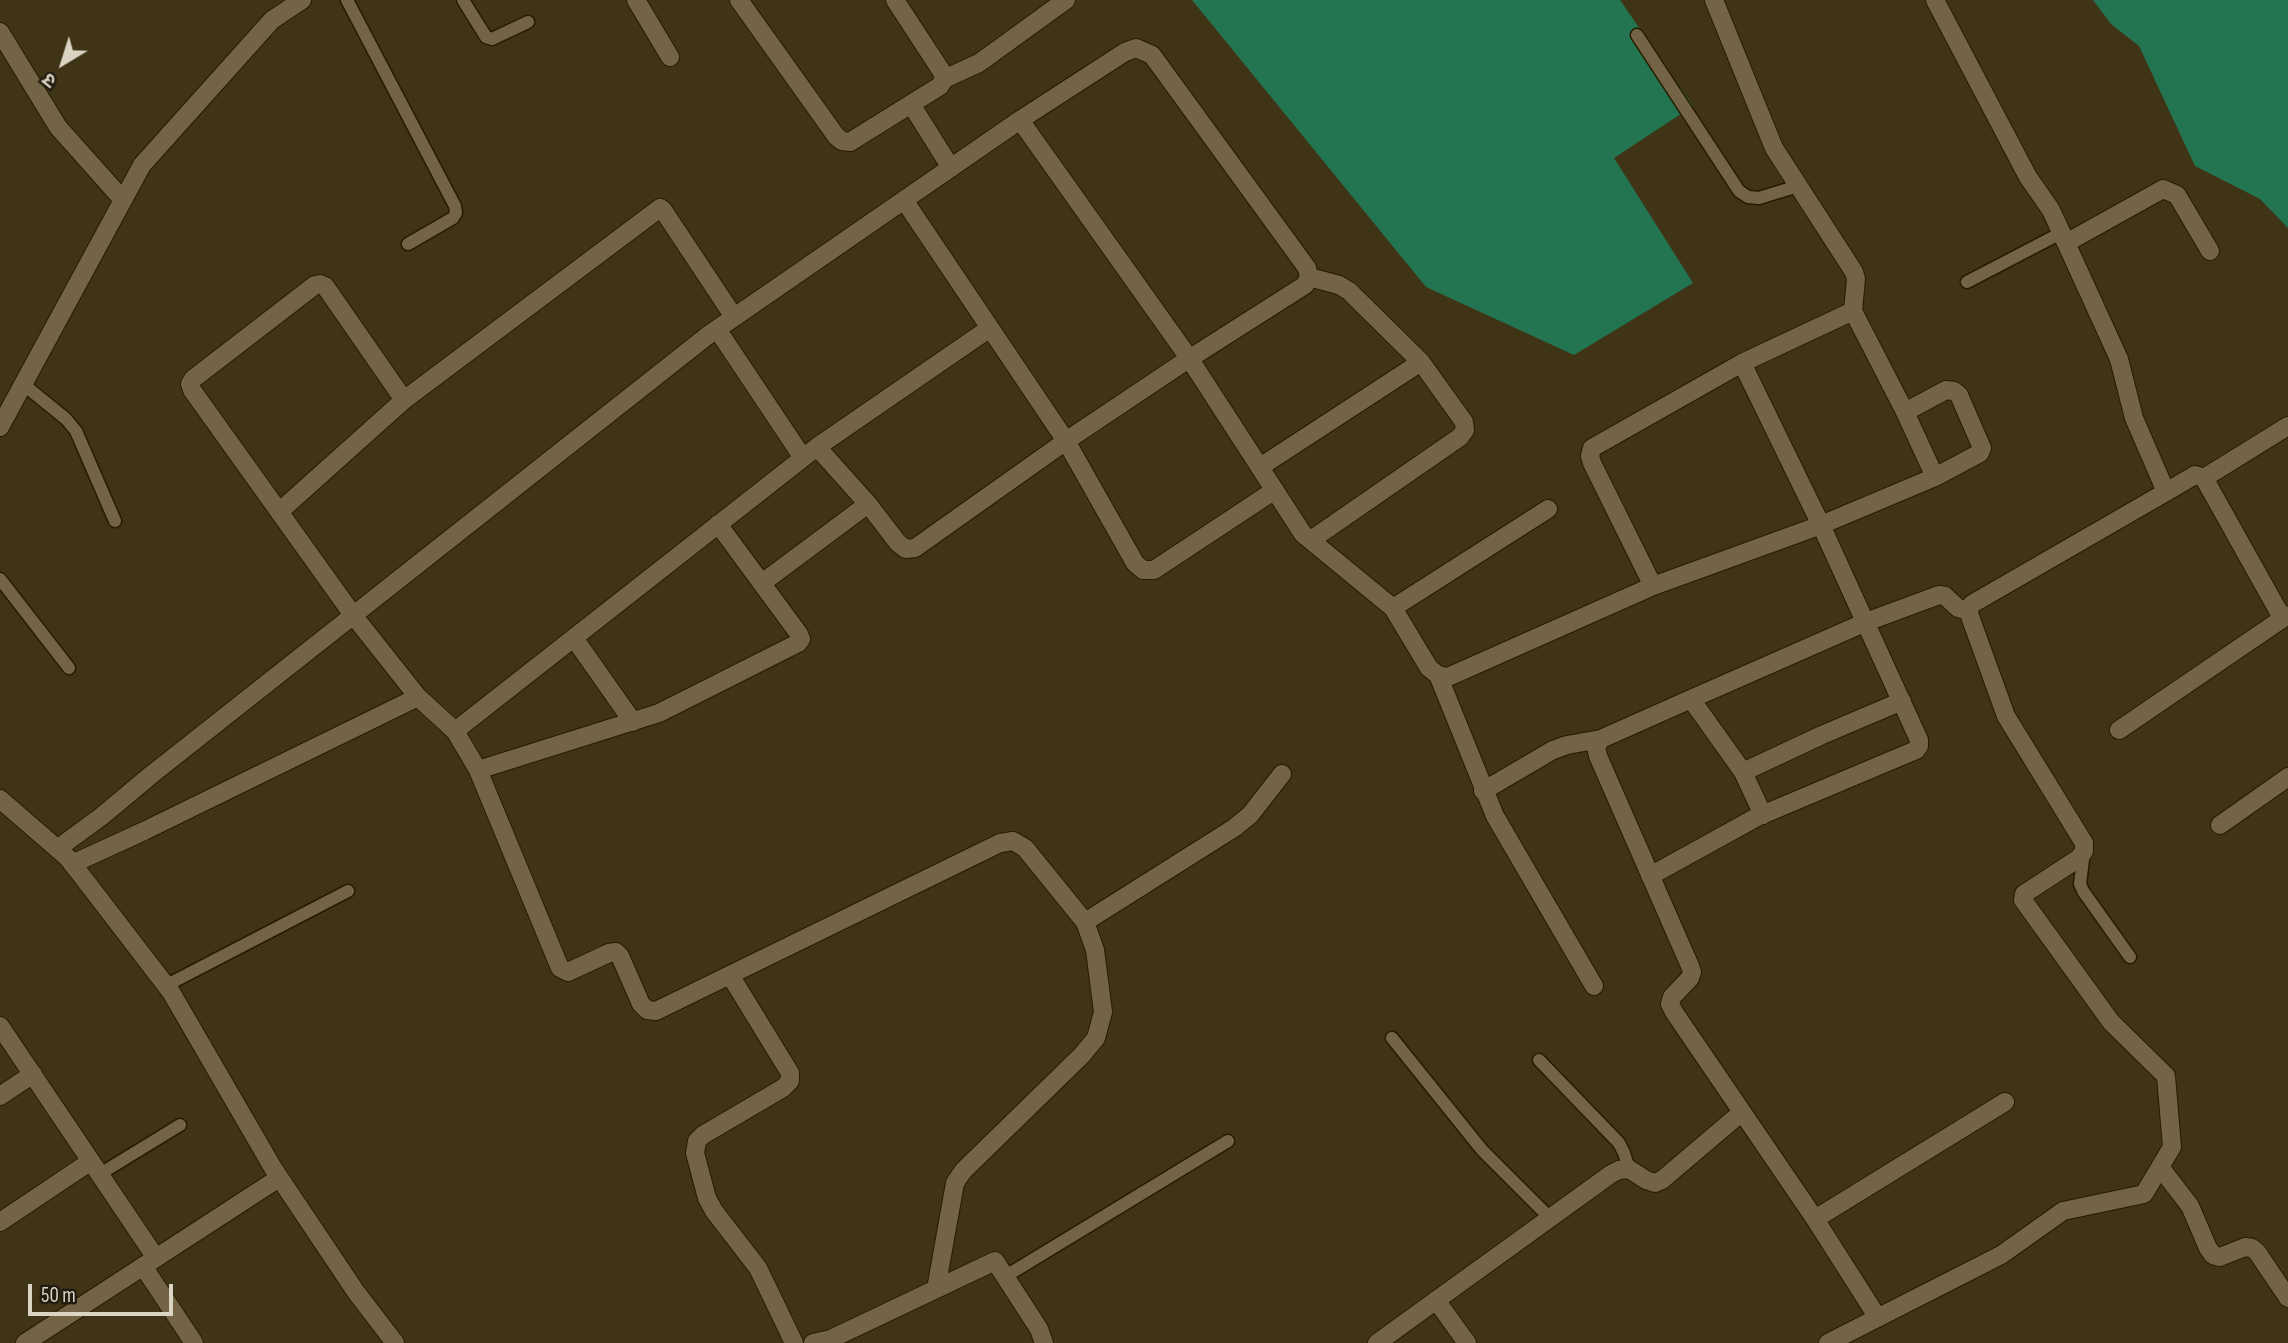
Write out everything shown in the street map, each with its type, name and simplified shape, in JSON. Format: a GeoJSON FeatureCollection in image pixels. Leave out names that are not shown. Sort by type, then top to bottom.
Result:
{"type":"FeatureCollection","features":[{"type":"Feature","properties":{"kind":"street"},"geometry":{"type":"LineString","coordinates":[[0,427],[142,165],[272,20],[302,0]]}},
{"type":"Feature","properties":{"kind":"street"},"geometry":{"type":"LineString","coordinates":[[636,0],[670,57]]}},
{"type":"Feature","properties":{"kind":"street"},"geometry":{"type":"LineString","coordinates":[[738,0],[836,136],[842,141],[850,142],[940,86],[944,79],[979,63],[1066,0]]}},
{"type":"Feature","properties":{"kind":"street"},"geometry":{"type":"LineString","coordinates":[[895,0],[944,79]]}},
{"type":"Feature","properties":{"kind":"street"},"geometry":{"type":"LineString","coordinates":[[1714,0],[1774,148],[1854,272],[1856,279],[1853,311],[1935,477]]}},
{"type":"Feature","properties":{"kind":"street"},"geometry":{"type":"LineString","coordinates":[[1935,0],[2028,177],[2051,210],[2119,359],[2134,418],[2166,492]]}},
{"type":"Feature","properties":{"kind":"street"},"geometry":{"type":"LineString","coordinates":[[0,32],[58,127],[123,200]]}},
{"type":"Feature","properties":{"kind":"street"},"geometry":{"type":"LineString","coordinates":[[57,849],[717,328],[1020,120],[1125,52],[1136,48],[1152,55],[1307,268],[1309,277],[1305,285],[1189,358],[915,548],[906,548],[898,543],[868,504],[810,452],[717,328]]}},
{"type":"Feature","properties":{"kind":"street"},"geometry":{"type":"LineString","coordinates":[[911,104],[951,168]]}},
{"type":"Feature","properties":{"kind":"street"},"geometry":{"type":"LineString","coordinates":[[1020,120],[1189,358],[1303,534],[1393,608],[1429,668],[1438,675],[1448,677],[1653,586],[1821,525],[1935,477],[1980,453],[1982,448],[1959,395],[1954,391],[1946,390],[1905,412]]}},
{"type":"Feature","properties":{"kind":"street"},"geometry":{"type":"LineString","coordinates":[[2064,238],[2163,189],[2177,195],[2210,251]]}},
{"type":"Feature","properties":{"kind":"street"},"geometry":{"type":"LineString","coordinates":[[904,200],[1066,441],[1135,563],[1143,570],[1154,570],[1275,490]]}},
{"type":"Feature","properties":{"kind":"street"},"geometry":{"type":"LineString","coordinates":[[279,512],[404,400],[660,208],[734,317]]}},
{"type":"Feature","properties":{"kind":"street"},"geometry":{"type":"LineString","coordinates":[[1309,277],[1349,290],[1421,362],[1464,422],[1465,430],[1460,437],[1311,540]]}},
{"type":"Feature","properties":{"kind":"street"},"geometry":{"type":"LineString","coordinates":[[404,400],[325,286],[320,284],[315,285],[192,379],[190,384],[354,615],[418,697],[455,731],[478,770],[560,968],[568,972],[616,952],[641,1004],[647,1010],[656,1011],[1000,843],[1013,841],[1025,848],[1085,922],[1095,950],[1102,989],[1103,1012],[1096,1038],[955,1182],[936,1289]]}},
{"type":"Feature","properties":{"kind":"street"},"geometry":{"type":"LineString","coordinates":[[1653,586],[1592,463],[1592,448],[1742,363],[1853,311]]}},
{"type":"Feature","properties":{"kind":"street"},"geometry":{"type":"LineString","coordinates":[[455,731],[810,452],[990,328]]}},
{"type":"Feature","properties":{"kind":"street"},"geometry":{"type":"LineString","coordinates":[[1260,467],[1421,362]]}},
{"type":"Feature","properties":{"kind":"street"},"geometry":{"type":"LineString","coordinates":[[1650,876],[1763,815],[1916,750],[1919,746],[1919,740],[1866,622],[1742,363]]}},
{"type":"Feature","properties":{"kind":"street"},"geometry":{"type":"LineString","coordinates":[[2204,478],[2288,426]]}},
{"type":"Feature","properties":{"kind":"street"},"geometry":{"type":"LineString","coordinates":[[1828,1343],[2001,1255],[2063,1211],[2144,1194],[2172,1147],[2166,1076],[2111,1022],[2023,900],[2024,894],[2079,858],[2084,844],[2006,716],[1968,611],[1972,604],[2195,475],[2204,478],[2280,614],[2286,616]]}},
{"type":"Feature","properties":{"kind":"street"},"geometry":{"type":"LineString","coordinates":[[762,583],[868,504]]}},
{"type":"Feature","properties":{"kind":"street"},"geometry":{"type":"LineString","coordinates":[[1393,608],[1548,509]]}},
{"type":"Feature","properties":{"kind":"street"},"geometry":{"type":"LineString","coordinates":[[478,770],[659,713],[801,639],[718,524]]}},
{"type":"Feature","properties":{"kind":"street"},"geometry":{"type":"LineString","coordinates":[[1483,791],[1553,750],[1601,739],[1866,622],[1939,595],[1945,596],[1958,608],[1968,611]]}},
{"type":"Feature","properties":{"kind":"street"},"geometry":{"type":"LineString","coordinates":[[2119,730],[2286,616]]}},
{"type":"Feature","properties":{"kind":"street"},"geometry":{"type":"LineString","coordinates":[[574,638],[633,722]]}},
{"type":"Feature","properties":{"kind":"street"},"geometry":{"type":"LineString","coordinates":[[1438,675],[1495,816],[1594,986]]}},
{"type":"Feature","properties":{"kind":"street"},"geometry":{"type":"LineString","coordinates":[[72,864],[418,697]]}},
{"type":"Feature","properties":{"kind":"street"},"geometry":{"type":"LineString","coordinates":[[1691,699],[1743,772],[1763,815]]}},
{"type":"Feature","properties":{"kind":"street"},"geometry":{"type":"LineString","coordinates":[[1743,772],[1902,701]]}},
{"type":"Feature","properties":{"kind":"street"},"geometry":{"type":"LineString","coordinates":[[1601,739],[1596,747],[1598,756],[1692,972],[1690,978],[1672,997],[1670,1004],[1815,1219],[1878,1318]]}},
{"type":"Feature","properties":{"kind":"street"},"geometry":{"type":"LineString","coordinates":[[1085,922],[1250,816],[1282,774]]}},
{"type":"Feature","properties":{"kind":"street"},"geometry":{"type":"LineString","coordinates":[[2220,825],[2288,777]]}},
{"type":"Feature","properties":{"kind":"street"},"geometry":{"type":"LineString","coordinates":[[0,799],[72,864],[166,986],[279,1178],[356,1292],[395,1343]]}},
{"type":"Feature","properties":{"kind":"street"},"geometry":{"type":"LineString","coordinates":[[730,975],[790,1073],[790,1081],[783,1088],[703,1135],[697,1142],[695,1153],[707,1198],[758,1268],[794,1343]]}},
{"type":"Feature","properties":{"kind":"street"},"geometry":{"type":"LineString","coordinates":[[0,1026],[95,1168],[194,1343]]}},
{"type":"Feature","properties":{"kind":"street"},"geometry":{"type":"LineString","coordinates":[[0,1096],[33,1074]]}},
{"type":"Feature","properties":{"kind":"street"},"geometry":{"type":"LineString","coordinates":[[1815,1219],[2005,1101]]}},
{"type":"Feature","properties":{"kind":"street"},"geometry":{"type":"LineString","coordinates":[[1377,1343],[1611,1174],[1629,1169],[1646,1181],[1655,1183],[1662,1180],[1742,1112]]}},
{"type":"Feature","properties":{"kind":"street"},"geometry":{"type":"LineString","coordinates":[[2160,1167],[2190,1206],[2213,1255],[2220,1257],[2245,1247],[2252,1248],[2288,1298]]}},
{"type":"Feature","properties":{"kind":"street"},"geometry":{"type":"LineString","coordinates":[[0,1222],[95,1168]]}},
{"type":"Feature","properties":{"kind":"street"},"geometry":{"type":"LineString","coordinates":[[25,1343],[279,1178]]}},
{"type":"Feature","properties":{"kind":"street"},"geometry":{"type":"LineString","coordinates":[[813,1343],[831,1339],[995,1261],[1039,1329],[1044,1343]]}},
{"type":"Feature","properties":{"kind":"street"},"geometry":{"type":"LineString","coordinates":[[1436,1300],[1467,1343]]}},
{"type":"Feature","properties":{"kind":"lane"},"geometry":{"type":"LineString","coordinates":[[347,0],[455,206],[456,213],[453,218],[408,244]]}},
{"type":"Feature","properties":{"kind":"lane"},"geometry":{"type":"LineString","coordinates":[[463,0],[486,37],[492,39],[528,22]]}},
{"type":"Feature","properties":{"kind":"lane"},"geometry":{"type":"LineString","coordinates":[[1637,35],[1739,191],[1748,197],[1759,198],[1798,186]]}},
{"type":"Feature","properties":{"kind":"lane"},"geometry":{"type":"LineString","coordinates":[[1967,282],[2064,238]]}},
{"type":"Feature","properties":{"kind":"lane"},"geometry":{"type":"LineString","coordinates":[[23,384],[66,419],[76,431],[114,521]]}},
{"type":"Feature","properties":{"kind":"lane"},"geometry":{"type":"LineString","coordinates":[[0,579],[69,668]]}},
{"type":"Feature","properties":{"kind":"lane"},"geometry":{"type":"LineString","coordinates":[[2084,850],[2080,884],[2083,891],[2130,957]]}},
{"type":"Feature","properties":{"kind":"lane"},"geometry":{"type":"LineString","coordinates":[[166,986],[348,891]]}},
{"type":"Feature","properties":{"kind":"lane"},"geometry":{"type":"LineString","coordinates":[[1392,1038],[1482,1150],[1550,1218]]}},
{"type":"Feature","properties":{"kind":"lane"},"geometry":{"type":"LineString","coordinates":[[1539,1060],[1619,1143],[1629,1169]]}},
{"type":"Feature","properties":{"kind":"lane"},"geometry":{"type":"LineString","coordinates":[[95,1168],[180,1125]]}},
{"type":"Feature","properties":{"kind":"lane"},"geometry":{"type":"LineString","coordinates":[[1006,1276],[1228,1141]]}},
{"type":"Feature","properties":{"kind":"green space"},"geometry":{"type":"Polygon","coordinates":[[[1192,0],[1620,0],[1693,106],[1614,158],[1693,283],[1574,355],[1426,287],[1192,0]]]}},
{"type":"Feature","properties":{"kind":"green space"},"geometry":{"type":"Polygon","coordinates":[[[2093,0],[2288,0],[2288,228],[2260,199],[2195,166],[2139,46],[2111,24],[2093,0]]]}}]}
